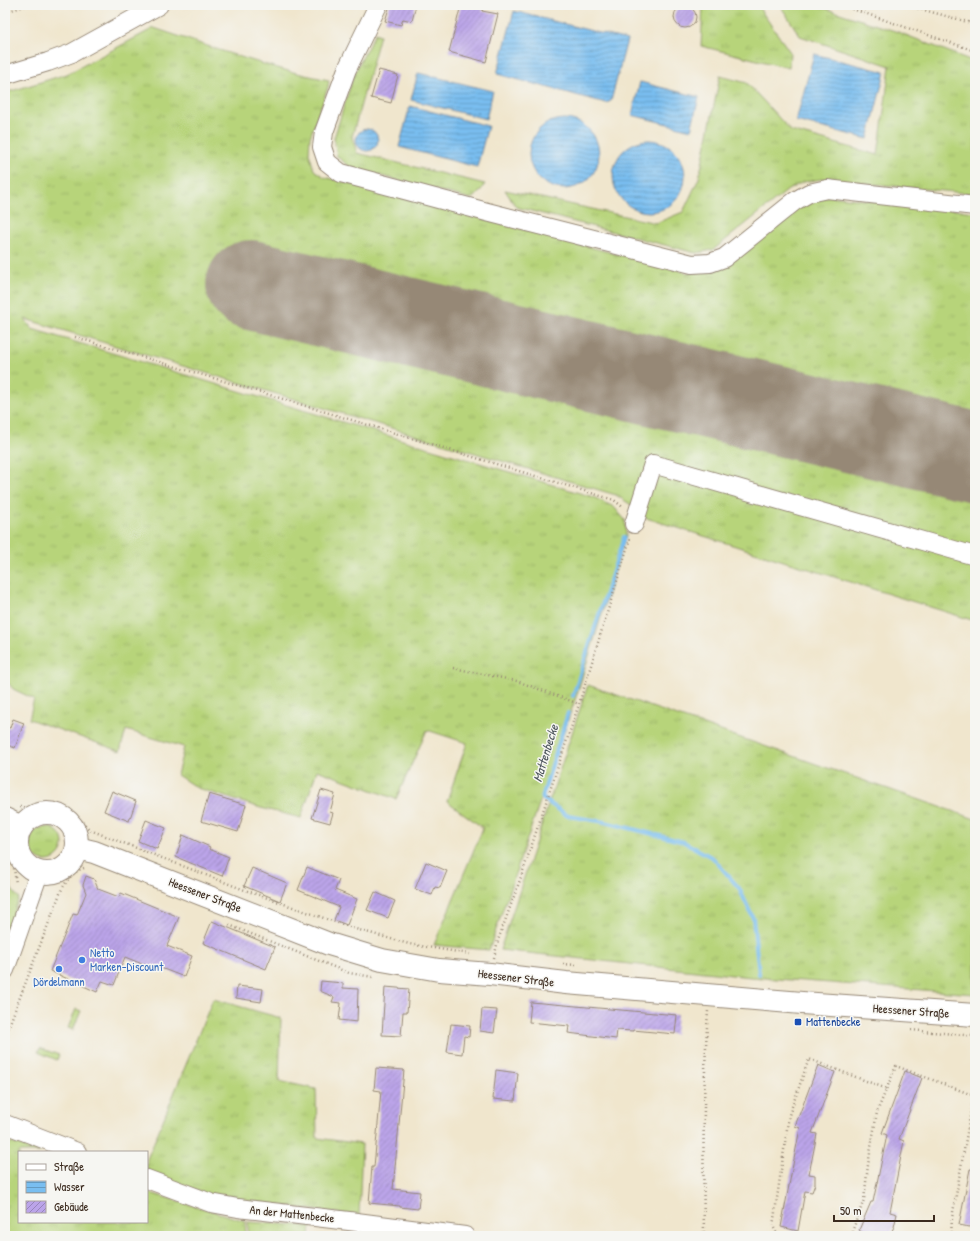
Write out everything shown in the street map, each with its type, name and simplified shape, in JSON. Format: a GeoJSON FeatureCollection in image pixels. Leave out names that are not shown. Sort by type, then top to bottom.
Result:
{"type":"FeatureCollection","features":[{"type":"Feature","properties":{"kind":"main road"},"geometry":{"type":"LineString","coordinates":[[48,813],[58,815],[67,820],[73,828],[82,857],[74,858],[68,866],[59,872],[49,874],[39,873],[30,869],[23,863],[19,854],[15,818],[28,819],[37,815],[48,813]]}},
{"type":"Feature","properties":{"kind":"main road","name":"Heessener Straße"},"geometry":{"type":"LineString","coordinates":[[82,857],[94,852],[329,944],[382,960],[440,970],[495,963],[566,983],[802,1003],[975,1015]]}},
{"type":"Feature","properties":{"kind":"street"},"geometry":{"type":"LineString","coordinates":[[5,75],[72,53],[159,5]]}},
{"type":"Feature","properties":{"kind":"street"},"geometry":{"type":"LineString","coordinates":[[378,5],[347,69],[324,132],[322,147],[327,162],[341,173],[692,264],[710,263],[724,258],[795,201],[809,193],[827,189],[975,206]]}},
{"type":"Feature","properties":{"kind":"street"},"geometry":{"type":"LineString","coordinates":[[634,524],[653,464],[975,556]]}},
{"type":"Feature","properties":{"kind":"street"},"geometry":{"type":"LineString","coordinates":[[5,970],[39,873]]}},
{"type":"Feature","properties":{"kind":"street"},"geometry":{"type":"LineString","coordinates":[[5,1124],[74,1151]]}},
{"type":"Feature","properties":{"kind":"street","name":"An der Mattenbecke"},"geometry":{"type":"LineString","coordinates":[[148,1179],[211,1203],[231,1207],[366,1219],[464,1236]]}},
{"type":"Feature","properties":{"kind":"path"},"geometry":{"type":"LineString","coordinates":[[5,12],[28,5]]}},
{"type":"Feature","properties":{"kind":"path"},"geometry":{"type":"LineString","coordinates":[[841,5],[975,52]]}},
{"type":"Feature","properties":{"kind":"path"},"geometry":{"type":"LineString","coordinates":[[906,5],[975,24]]}},
{"type":"Feature","properties":{"kind":"path"},"geometry":{"type":"LineString","coordinates":[[75,337],[614,500],[628,511],[634,524],[630,539],[579,704],[520,880],[498,940],[495,963]]}},
{"type":"Feature","properties":{"kind":"path"},"geometry":{"type":"LineString","coordinates":[[453,668],[517,681],[579,704]]}},
{"type":"Feature","properties":{"kind":"path"},"geometry":{"type":"LineString","coordinates":[[15,818],[30,808],[40,804],[57,804],[80,818],[90,830],[242,889],[337,923],[409,944],[470,954]]}},
{"type":"Feature","properties":{"kind":"path"},"geometry":{"type":"LineString","coordinates":[[5,846],[14,868],[16,884]]}},
{"type":"Feature","properties":{"kind":"path"},"geometry":{"type":"LineString","coordinates":[[5,1036],[61,891],[67,880],[76,871],[82,857]]}},
{"type":"Feature","properties":{"kind":"path"},"geometry":{"type":"LineString","coordinates":[[556,963],[580,965]]}},
{"type":"Feature","properties":{"kind":"path"},"geometry":{"type":"LineString","coordinates":[[704,1236],[704,1069],[708,994]]}},
{"type":"Feature","properties":{"kind":"path"},"geometry":{"type":"LineString","coordinates":[[778,1236],[773,1226],[789,1115],[808,1059],[887,1089]]}},
{"type":"Feature","properties":{"kind":"path"},"geometry":{"type":"LineString","coordinates":[[854,1236],[853,1230],[864,1200],[877,1112],[896,1066],[975,1096],[950,1236]]}},
{"type":"Feature","properties":{"kind":"green space"},"geometry":{"type":"Polygon","coordinates":[[[701,5],[757,5],[790,52],[789,68],[701,46],[703,6],[701,5]]]}},
{"type":"Feature","properties":{"kind":"green space"},"geometry":{"type":"Polygon","coordinates":[[[780,5],[815,5],[898,32],[975,62],[975,194],[822,179],[803,182],[788,190],[713,250],[696,253],[516,207],[505,190],[656,223],[683,212],[699,178],[720,76],[747,83],[791,131],[878,155],[890,66],[800,36],[780,5]]]}},
{"type":"Feature","properties":{"kind":"green space"},"geometry":{"type":"Polygon","coordinates":[[[154,28],[263,64],[329,80],[328,87],[310,137],[309,153],[314,170],[324,177],[688,273],[716,270],[802,204],[828,196],[975,212],[975,621],[643,517],[633,506],[616,495],[25,319],[32,329],[593,497],[614,507],[625,520],[626,536],[577,694],[489,950],[434,945],[483,828],[447,801],[467,743],[427,730],[396,799],[317,770],[301,818],[261,808],[197,788],[177,775],[184,747],[126,730],[120,751],[29,719],[34,699],[13,689],[5,679],[5,93],[67,74],[154,28]]]}},
{"type":"Feature","properties":{"kind":"green space"},"geometry":{"type":"Polygon","coordinates":[[[375,33],[380,35],[352,137],[357,153],[485,184],[479,193],[471,199],[351,168],[337,156],[334,138],[354,74],[375,33]]]}},
{"type":"Feature","properties":{"kind":"green space"},"geometry":{"type":"Polygon","coordinates":[[[588,685],[975,819],[975,994],[751,977],[500,950],[588,685]]]}},
{"type":"Feature","properties":{"kind":"green space"},"geometry":{"type":"Polygon","coordinates":[[[46,827],[58,832],[63,844],[58,856],[46,861],[34,856],[29,844],[34,832],[46,827]]]}},
{"type":"Feature","properties":{"kind":"green space"},"geometry":{"type":"Polygon","coordinates":[[[5,866],[12,890],[19,898],[5,937],[5,866]]]}},
{"type":"Feature","properties":{"kind":"green space"},"geometry":{"type":"Polygon","coordinates":[[[213,999],[281,1018],[279,1081],[316,1089],[317,1138],[362,1144],[359,1216],[212,1196],[148,1170],[148,1157],[213,999]]]}},
{"type":"Feature","properties":{"kind":"green space"},"geometry":{"type":"Polygon","coordinates":[[[76,1009],[81,1011],[73,1030],[68,1028],[76,1009]]]}},
{"type":"Feature","properties":{"kind":"green space"},"geometry":{"type":"Polygon","coordinates":[[[40,1048],[59,1055],[57,1060],[38,1052],[40,1048]]]}},
{"type":"Feature","properties":{"kind":"green space"},"geometry":{"type":"Polygon","coordinates":[[[5,1141],[38,1151],[18,1151],[18,1223],[148,1223],[148,1192],[246,1221],[245,1236],[5,1236],[5,1141]]]}},
{"type":"Feature","properties":{"kind":"green space"},"geometry":{"type":"Polygon","coordinates":[[[248,1222],[311,1226],[310,1236],[248,1236],[248,1222]]]}},
{"type":"Feature","properties":{"kind":"water"},"geometry":{"type":"Polygon","coordinates":[[[514,11],[627,40],[611,101],[606,103],[497,74],[514,11]]]}},
{"type":"Feature","properties":{"kind":"water"},"geometry":{"type":"Polygon","coordinates":[[[814,54],[885,72],[868,139],[796,121],[814,54]]]}},
{"type":"Feature","properties":{"kind":"water"},"geometry":{"type":"Polygon","coordinates":[[[418,73],[493,91],[486,119],[411,100],[418,73]]]}},
{"type":"Feature","properties":{"kind":"water"},"geometry":{"type":"Polygon","coordinates":[[[640,82],[699,97],[691,130],[632,115],[640,82]]]}},
{"type":"Feature","properties":{"kind":"water"},"geometry":{"type":"Polygon","coordinates":[[[410,106],[488,126],[477,167],[399,147],[410,106]]]}},
{"type":"Feature","properties":{"kind":"water"},"geometry":{"type":"Polygon","coordinates":[[[557,119],[571,119],[584,125],[593,134],[597,140],[599,154],[597,168],[589,179],[578,187],[571,189],[557,189],[550,187],[539,179],[531,168],[529,161],[529,147],[531,140],[539,129],[550,121],[557,119]]]}},
{"type":"Feature","properties":{"kind":"water"},"geometry":{"type":"Polygon","coordinates":[[[363,129],[371,129],[378,136],[378,144],[371,151],[363,151],[356,144],[356,136],[363,129]]]}},
{"type":"Feature","properties":{"kind":"water"},"geometry":{"type":"Polygon","coordinates":[[[649,140],[669,146],[679,156],[685,176],[679,196],[669,206],[649,212],[629,206],[619,196],[613,176],[619,156],[629,146],[649,140]]]}},
{"type":"Feature","properties":{"kind":"building"},"geometry":{"type":"Polygon","coordinates":[[[390,5],[416,5],[412,21],[403,19],[401,25],[385,21],[390,5]]]}},
{"type":"Feature","properties":{"kind":"building"},"geometry":{"type":"Polygon","coordinates":[[[461,5],[484,5],[482,11],[498,14],[486,62],[449,52],[461,5]]]}},
{"type":"Feature","properties":{"kind":"building"},"geometry":{"type":"Polygon","coordinates":[[[685,6],[689,7],[695,13],[695,21],[689,27],[685,28],[681,27],[675,21],[674,17],[675,13],[681,7],[685,6]]]}},
{"type":"Feature","properties":{"kind":"building"},"geometry":{"type":"Polygon","coordinates":[[[379,70],[398,75],[391,103],[371,98],[379,70]]]}},
{"type":"Feature","properties":{"kind":"building"},"geometry":{"type":"Polygon","coordinates":[[[13,719],[24,723],[15,748],[5,744],[5,726],[10,728],[13,719]]]}},
{"type":"Feature","properties":{"kind":"building"},"geometry":{"type":"Polygon","coordinates":[[[321,790],[335,794],[330,812],[333,813],[330,823],[312,818],[321,790]]]}},
{"type":"Feature","properties":{"kind":"building"},"geometry":{"type":"Polygon","coordinates":[[[112,791],[136,801],[129,821],[104,811],[112,791]]]}},
{"type":"Feature","properties":{"kind":"building"},"geometry":{"type":"Polygon","coordinates":[[[209,794],[246,805],[238,832],[201,821],[209,794]]]}},
{"type":"Feature","properties":{"kind":"building"},"geometry":{"type":"Polygon","coordinates":[[[146,820],[166,828],[157,849],[138,841],[146,820]]]}},
{"type":"Feature","properties":{"kind":"building"},"geometry":{"type":"Polygon","coordinates":[[[183,835],[210,847],[209,849],[229,857],[222,876],[176,857],[183,835]]]}},
{"type":"Feature","properties":{"kind":"building"},"geometry":{"type":"Polygon","coordinates":[[[426,862],[447,871],[440,888],[435,887],[432,895],[415,889],[426,862]]]}},
{"type":"Feature","properties":{"kind":"building"},"geometry":{"type":"Polygon","coordinates":[[[307,867],[339,880],[335,890],[357,899],[347,925],[334,920],[339,907],[298,890],[307,867]]]}},
{"type":"Feature","properties":{"kind":"building"},"geometry":{"type":"Polygon","coordinates":[[[252,868],[287,883],[280,901],[244,886],[252,868]]]}},
{"type":"Feature","properties":{"kind":"building"},"geometry":{"type":"Polygon","coordinates":[[[86,876],[94,879],[98,889],[119,897],[121,893],[179,917],[167,946],[192,956],[184,977],[153,965],[152,968],[125,957],[114,985],[102,981],[97,992],[50,971],[73,914],[77,915],[86,893],[83,885],[86,876]]]}},
{"type":"Feature","properties":{"kind":"building"},"geometry":{"type":"Polygon","coordinates":[[[375,892],[395,901],[388,918],[367,910],[375,892]]]}},
{"type":"Feature","properties":{"kind":"building"},"geometry":{"type":"Polygon","coordinates":[[[212,921],[275,947],[266,969],[203,943],[212,921]]]}},
{"type":"Feature","properties":{"kind":"building"},"geometry":{"type":"Polygon","coordinates":[[[321,981],[343,983],[343,988],[358,989],[357,1022],[339,1020],[341,1003],[332,1002],[334,997],[320,991],[321,981]]]}},
{"type":"Feature","properties":{"kind":"building"},"geometry":{"type":"Polygon","coordinates":[[[237,986],[263,989],[261,1002],[236,998],[237,986]]]}},
{"type":"Feature","properties":{"kind":"building"},"geometry":{"type":"Polygon","coordinates":[[[385,987],[409,989],[407,1012],[403,1012],[401,1036],[382,1035],[385,987]]]}},
{"type":"Feature","properties":{"kind":"building"},"geometry":{"type":"Polygon","coordinates":[[[531,1002],[677,1015],[675,1034],[617,1030],[616,1039],[568,1033],[569,1026],[529,1022],[531,1002]]]}},
{"type":"Feature","properties":{"kind":"building"},"geometry":{"type":"Polygon","coordinates":[[[482,1009],[497,1010],[494,1033],[480,1031],[482,1009]]]}},
{"type":"Feature","properties":{"kind":"building"},"geometry":{"type":"Polygon","coordinates":[[[451,1024],[470,1026],[469,1037],[464,1036],[462,1054],[447,1052],[451,1024]]]}},
{"type":"Feature","properties":{"kind":"building"},"geometry":{"type":"Polygon","coordinates":[[[818,1065],[835,1072],[812,1133],[817,1134],[809,1174],[815,1175],[815,1184],[812,1192],[805,1191],[798,1231],[781,1227],[800,1128],[795,1126],[818,1065]]]}},
{"type":"Feature","properties":{"kind":"building"},"geometry":{"type":"Polygon","coordinates":[[[376,1068],[404,1070],[393,1189],[420,1192],[418,1209],[369,1203],[381,1091],[374,1090],[376,1068]]]}},
{"type":"Feature","properties":{"kind":"building"},"geometry":{"type":"Polygon","coordinates":[[[496,1070],[518,1073],[515,1101],[493,1099],[496,1070]]]}},
{"type":"Feature","properties":{"kind":"building"},"geometry":{"type":"Polygon","coordinates":[[[905,1071],[922,1078],[899,1139],[904,1141],[890,1212],[897,1214],[894,1227],[889,1236],[867,1236],[859,1230],[871,1202],[873,1202],[887,1135],[882,1133],[905,1071]]]}},
{"type":"Feature","properties":{"kind":"building"},"geometry":{"type":"Polygon","coordinates":[[[970,1169],[975,1170],[975,1228],[959,1225],[970,1169]]]}},
{"type":"Feature","properties":{"kind":"waterway","name":"Mattenbecke"},"geometry":{"type":"LineString","coordinates":[[573,696],[624,537]]}},
{"type":"Feature","properties":{"kind":"waterway","name":"Mattenbecke"},"geometry":{"type":"LineString","coordinates":[[568,713],[542,798],[568,816],[605,822],[684,842],[713,858],[739,888],[753,918],[759,974]]}},
{"type":"Feature","properties":{"kind":"runway"},"geometry":{"type":"LineString","coordinates":[[251,285],[975,457]]}},
{"type":"Feature","properties":{"kind":"place","name":"Netto Marken-Discount"},"geometry":{"type":"Point","coordinates":[82,960]}},
{"type":"Feature","properties":{"kind":"place","name":"Dördelmann"},"geometry":{"type":"Point","coordinates":[59,969]}},
{"type":"Feature","properties":{"kind":"place","name":"Mattenbecke"},"geometry":{"type":"Point","coordinates":[798,1022]}}]}
